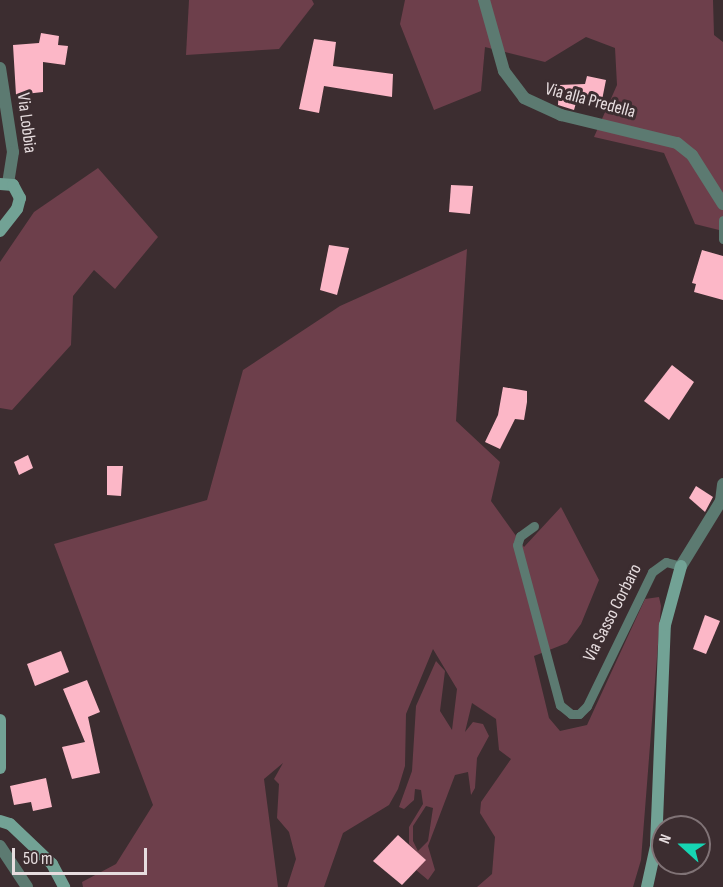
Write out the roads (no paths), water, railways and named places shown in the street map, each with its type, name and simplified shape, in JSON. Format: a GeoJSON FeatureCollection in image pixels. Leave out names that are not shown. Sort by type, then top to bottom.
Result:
{"type":"FeatureCollection","features":[{"type":"Feature","properties":{"kind":"street","name":"Via alla Predella"},"geometry":{"type":"LineString","coordinates":[[484,0],[504,71],[524,98],[561,115],[677,143],[692,155],[723,204]]}},
{"type":"Feature","properties":{"kind":"street","name":"Via Lobbia"},"geometry":{"type":"LineString","coordinates":[[0,68],[14,158],[4,183]]}},
{"type":"Feature","properties":{"kind":"street"},"geometry":{"type":"LineString","coordinates":[[0,231],[19,204],[19,192],[4,183]]}},
{"type":"Feature","properties":{"kind":"street"},"geometry":{"type":"LineString","coordinates":[[648,887],[656,846],[665,625],[681,566],[721,501],[723,484]]}},
{"type":"Feature","properties":{"kind":"street"},"geometry":{"type":"LineString","coordinates":[[0,720],[0,768]]}},
{"type":"Feature","properties":{"kind":"street"},"geometry":{"type":"LineString","coordinates":[[0,821],[10,824],[52,864],[64,887]]}},
{"type":"Feature","properties":{"kind":"street"},"geometry":{"type":"LineString","coordinates":[[0,846],[27,887]]}},
{"type":"Feature","properties":{"kind":"lane"},"geometry":{"type":"LineString","coordinates":[[723,220],[723,239]]}},
{"type":"Feature","properties":{"kind":"lane","name":"Via Sasso Corbaro"},"geometry":{"type":"LineString","coordinates":[[534,526],[520,536],[517,545],[561,705],[571,714],[579,714],[587,706],[652,572],[666,562],[681,566]]}}]}
